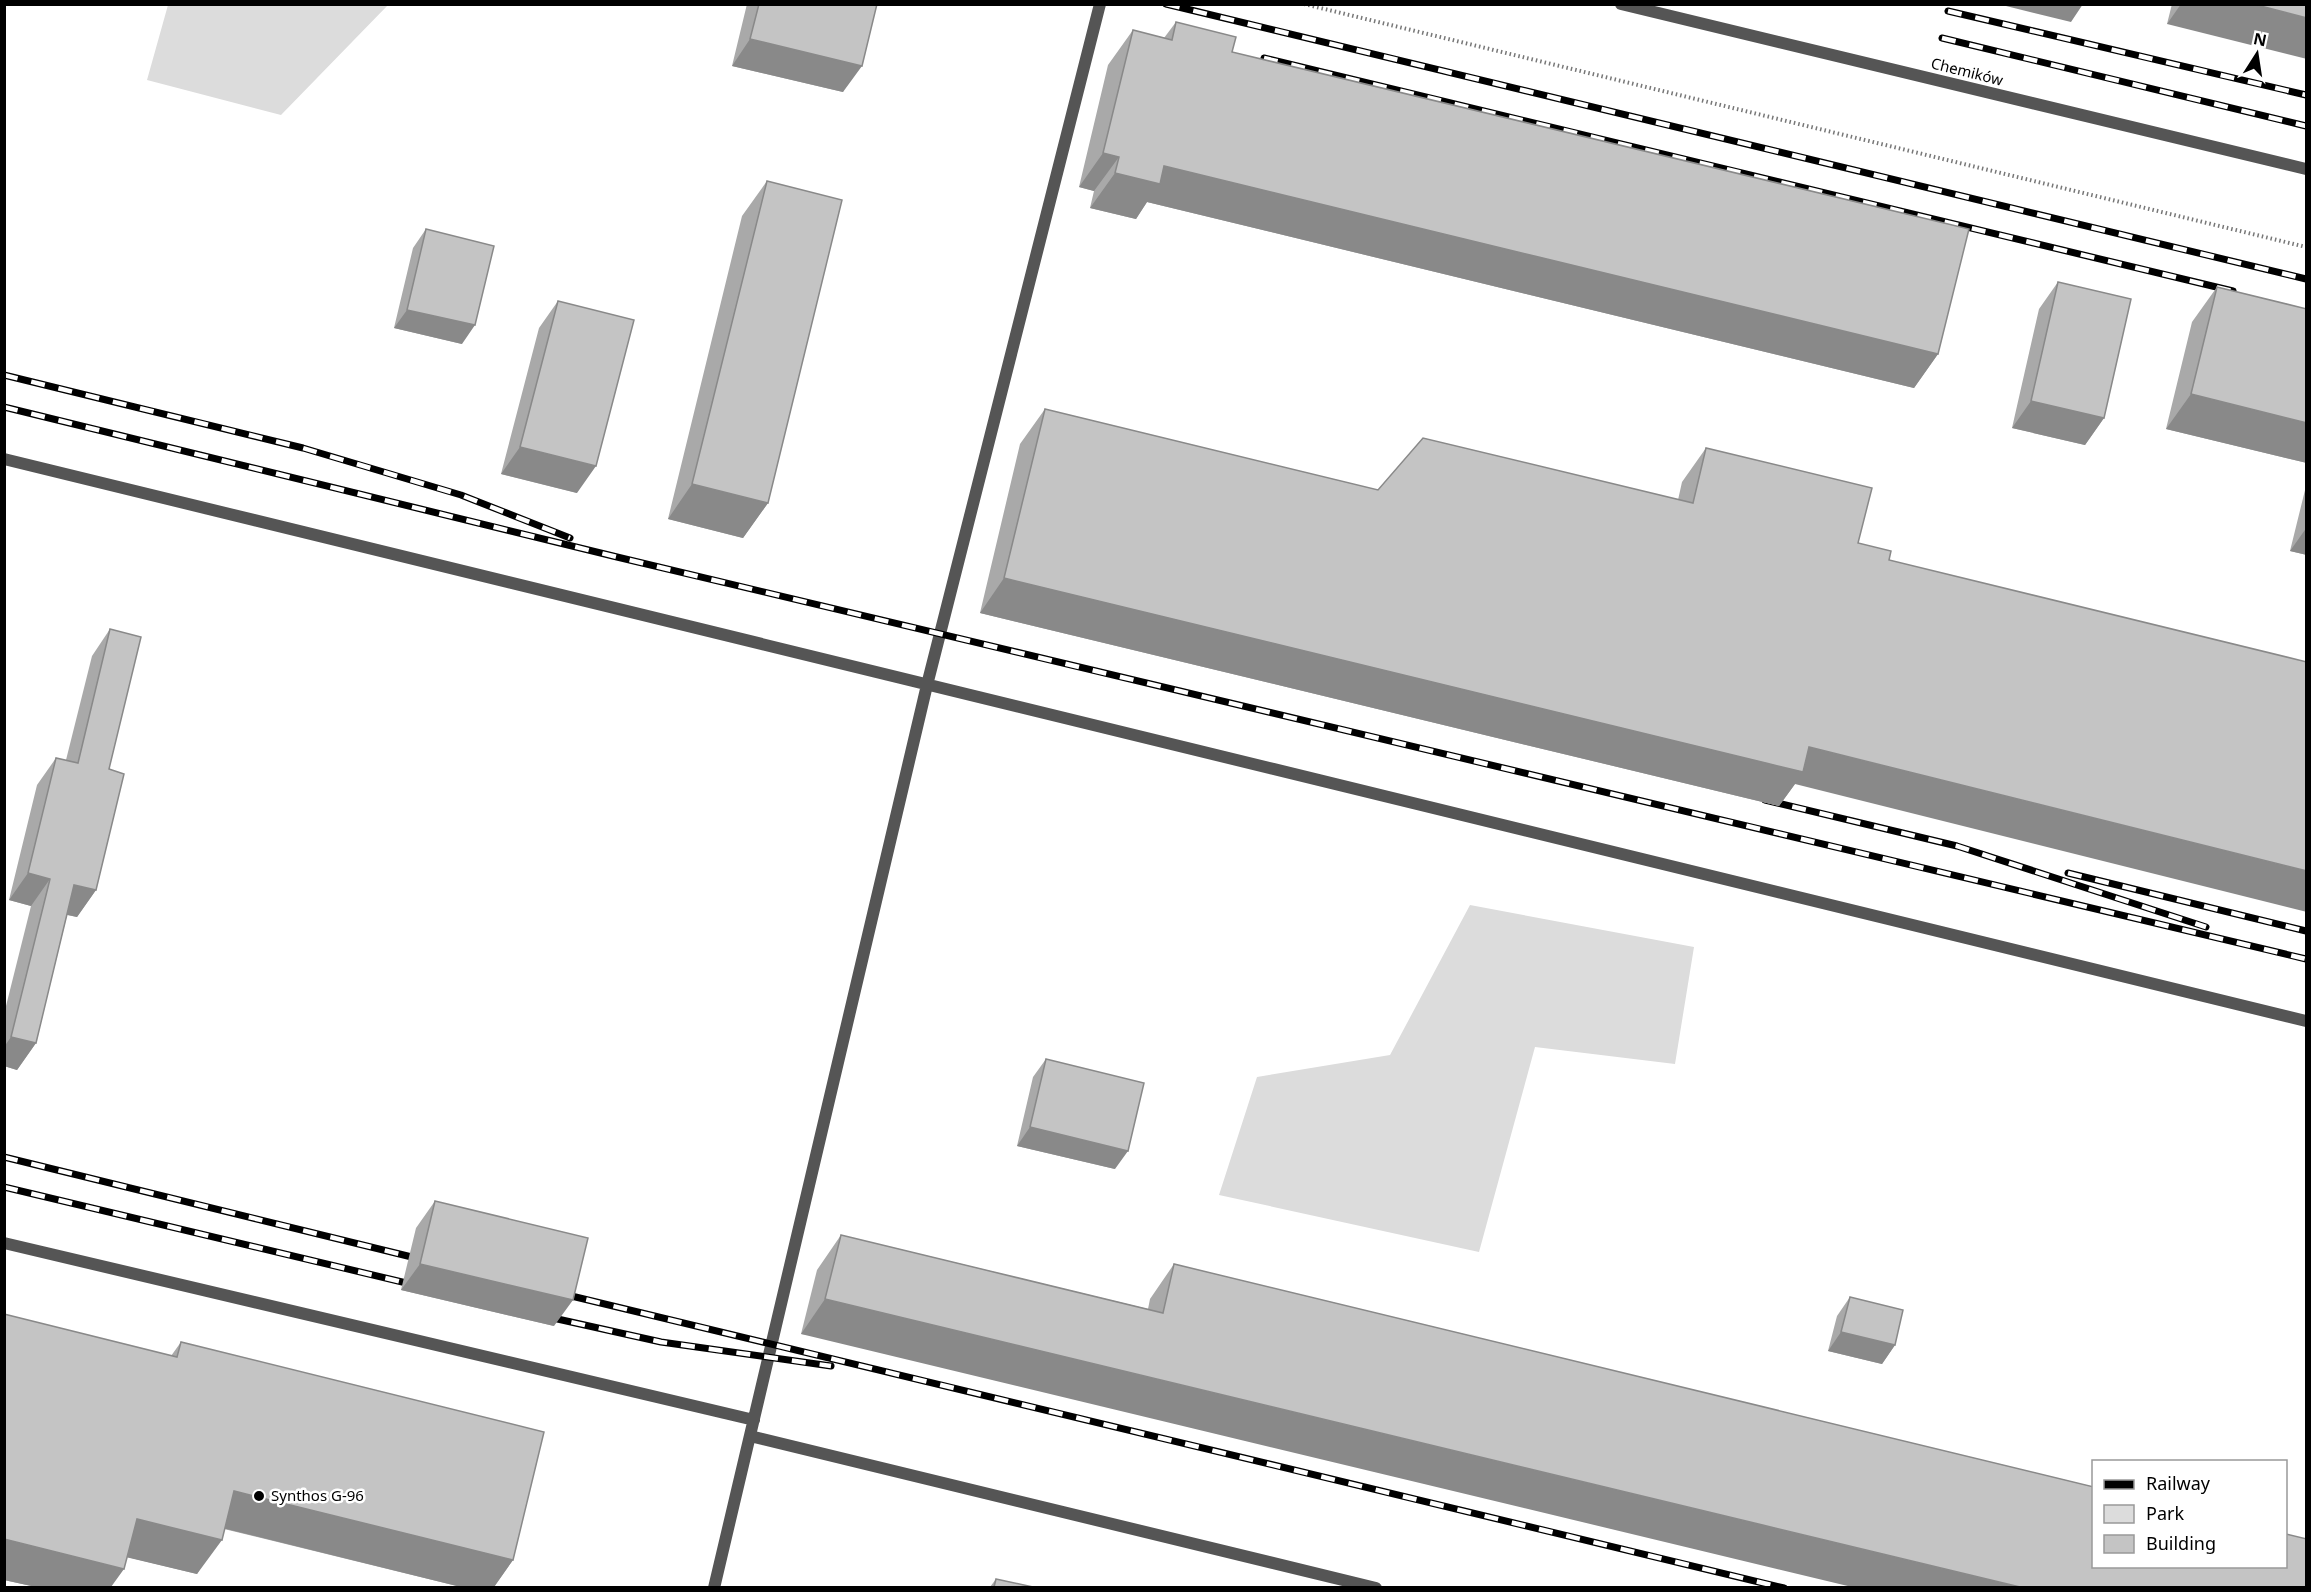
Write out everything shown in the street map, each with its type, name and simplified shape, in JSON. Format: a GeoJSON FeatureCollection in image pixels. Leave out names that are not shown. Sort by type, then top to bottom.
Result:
{"type":"FeatureCollection","features":[{"type":"Feature","properties":{"kind":"lane"},"geometry":{"type":"LineString","coordinates":[[714,1587],[927,686],[1100,4]]}},
{"type":"Feature","properties":{"kind":"lane","name":"Chemików"},"geometry":{"type":"LineString","coordinates":[[1621,4],[2307,170]]}},
{"type":"Feature","properties":{"kind":"lane"},"geometry":{"type":"LineString","coordinates":[[4,459],[2307,1021]]}},
{"type":"Feature","properties":{"kind":"lane"},"geometry":{"type":"LineString","coordinates":[[4,1243],[754,1420]]}},
{"type":"Feature","properties":{"kind":"lane"},"geometry":{"type":"LineString","coordinates":[[750,1436],[1376,1587]]}},
{"type":"Feature","properties":{"kind":"path"},"geometry":{"type":"LineString","coordinates":[[1304,4],[2307,247]]}},
{"type":"Feature","properties":{"kind":"green space"},"geometry":{"type":"Polygon","coordinates":[[[168,4],[388,5],[281,115],[147,80],[168,4]]]}},
{"type":"Feature","properties":{"kind":"green space"},"geometry":{"type":"Polygon","coordinates":[[[1470,905],[1694,947],[1675,1064],[1535,1047],[1479,1252],[1219,1195],[1257,1077],[1390,1055],[1470,905]]]}},
{"type":"Feature","properties":{"kind":"building"},"geometry":{"type":"Polygon","coordinates":[[[759,4],[877,4],[862,66],[750,39],[759,4]]]}},
{"type":"Feature","properties":{"kind":"building"},"geometry":{"type":"Polygon","coordinates":[[[2253,4],[2307,4],[2307,18],[2253,4]]]}},
{"type":"Feature","properties":{"kind":"building"},"geometry":{"type":"Polygon","coordinates":[[[1176,22],[1236,37],[1232,52],[1969,229],[1938,354],[1164,166],[1160,184],[1115,173],[1119,157],[1103,153],[1133,30],[1172,40],[1176,22]]]}},
{"type":"Feature","properties":{"kind":"building"},"geometry":{"type":"Polygon","coordinates":[[[767,181],[842,200],[768,503],[692,484],[767,181]]]}},
{"type":"Feature","properties":{"kind":"building"},"geometry":{"type":"Polygon","coordinates":[[[426,229],[494,246],[475,325],[407,310],[426,229]]]}},
{"type":"Feature","properties":{"kind":"building"},"geometry":{"type":"Polygon","coordinates":[[[2058,282],[2131,299],[2104,418],[2031,401],[2058,282]]]}},
{"type":"Feature","properties":{"kind":"building"},"geometry":{"type":"Polygon","coordinates":[[[2217,287],[2307,309],[2307,423],[2191,394],[2217,287]]]}},
{"type":"Feature","properties":{"kind":"building"},"geometry":{"type":"Polygon","coordinates":[[[558,301],[634,320],[596,466],[520,447],[558,301]]]}},
{"type":"Feature","properties":{"kind":"building"},"geometry":{"type":"Polygon","coordinates":[[[1045,409],[1378,490],[1423,438],[1693,503],[1706,448],[1872,488],[1858,543],[1891,551],[1889,560],[2307,662],[2307,871],[1809,747],[1803,772],[1004,578],[1045,409]]]}},
{"type":"Feature","properties":{"kind":"building"},"geometry":{"type":"Polygon","coordinates":[[[110,629],[141,637],[109,769],[124,774],[96,890],[74,885],[36,1043],[11,1037],[50,879],[28,873],[56,758],[78,763],[110,629]]]}},
{"type":"Feature","properties":{"kind":"building"},"geometry":{"type":"Polygon","coordinates":[[[1046,1059],[1144,1083],[1128,1151],[1030,1127],[1046,1059]]]}},
{"type":"Feature","properties":{"kind":"building"},"geometry":{"type":"Polygon","coordinates":[[[435,1201],[588,1238],[573,1300],[420,1264],[435,1201]]]}},
{"type":"Feature","properties":{"kind":"building"},"geometry":{"type":"Polygon","coordinates":[[[841,1235],[1163,1313],[1174,1264],[2092,1487],[2092,1568],[2287,1568],[2287,1534],[2307,1539],[2307,1587],[2020,1587],[825,1299],[841,1235]]]}},
{"type":"Feature","properties":{"kind":"building"},"geometry":{"type":"Polygon","coordinates":[[[1850,1297],[1903,1310],[1895,1345],[1841,1332],[1850,1297]]]}},
{"type":"Feature","properties":{"kind":"building","name":"Synthos G-96"},"geometry":{"type":"Polygon","coordinates":[[[4,1314],[177,1357],[181,1342],[544,1432],[513,1560],[234,1491],[222,1540],[137,1519],[124,1569],[4,1539],[4,1314]]]}},
{"type":"Feature","properties":{"kind":"building"},"geometry":{"type":"Polygon","coordinates":[[[996,1579],[1033,1587],[994,1587],[996,1579]]]}},
{"type":"Feature","properties":{"kind":"railway"},"geometry":{"type":"LineString","coordinates":[[1166,4],[2306,279]]}},
{"type":"Feature","properties":{"kind":"railway"},"geometry":{"type":"LineString","coordinates":[[1948,11],[2306,95]]}},
{"type":"Feature","properties":{"kind":"railway"},"geometry":{"type":"LineString","coordinates":[[1942,38],[2306,126]]}},
{"type":"Feature","properties":{"kind":"railway"},"geometry":{"type":"LineString","coordinates":[[1264,58],[2233,291]]}},
{"type":"Feature","properties":{"kind":"railway"},"geometry":{"type":"LineString","coordinates":[[4,375],[303,448],[461,495],[570,538]]}},
{"type":"Feature","properties":{"kind":"railway"},"geometry":{"type":"LineString","coordinates":[[4,407],[617,557],[2306,959]]}},
{"type":"Feature","properties":{"kind":"railway"},"geometry":{"type":"LineString","coordinates":[[1765,800],[1957,846],[2206,927]]}},
{"type":"Feature","properties":{"kind":"railway"},"geometry":{"type":"LineString","coordinates":[[2068,873],[2306,931]]}},
{"type":"Feature","properties":{"kind":"railway"},"geometry":{"type":"LineString","coordinates":[[4,1157],[424,1260]]}},
{"type":"Feature","properties":{"kind":"railway"},"geometry":{"type":"LineString","coordinates":[[4,1187],[419,1286]]}},
{"type":"Feature","properties":{"kind":"railway"},"geometry":{"type":"LineString","coordinates":[[559,1293],[1784,1588]]}},
{"type":"Feature","properties":{"kind":"railway"},"geometry":{"type":"LineString","coordinates":[[544,1316],[661,1342],[831,1366]]}},
{"type":"Feature","properties":{"kind":"place","name":"Synthos G-96"},"geometry":{"type":"Point","coordinates":[259,1496]}}]}
